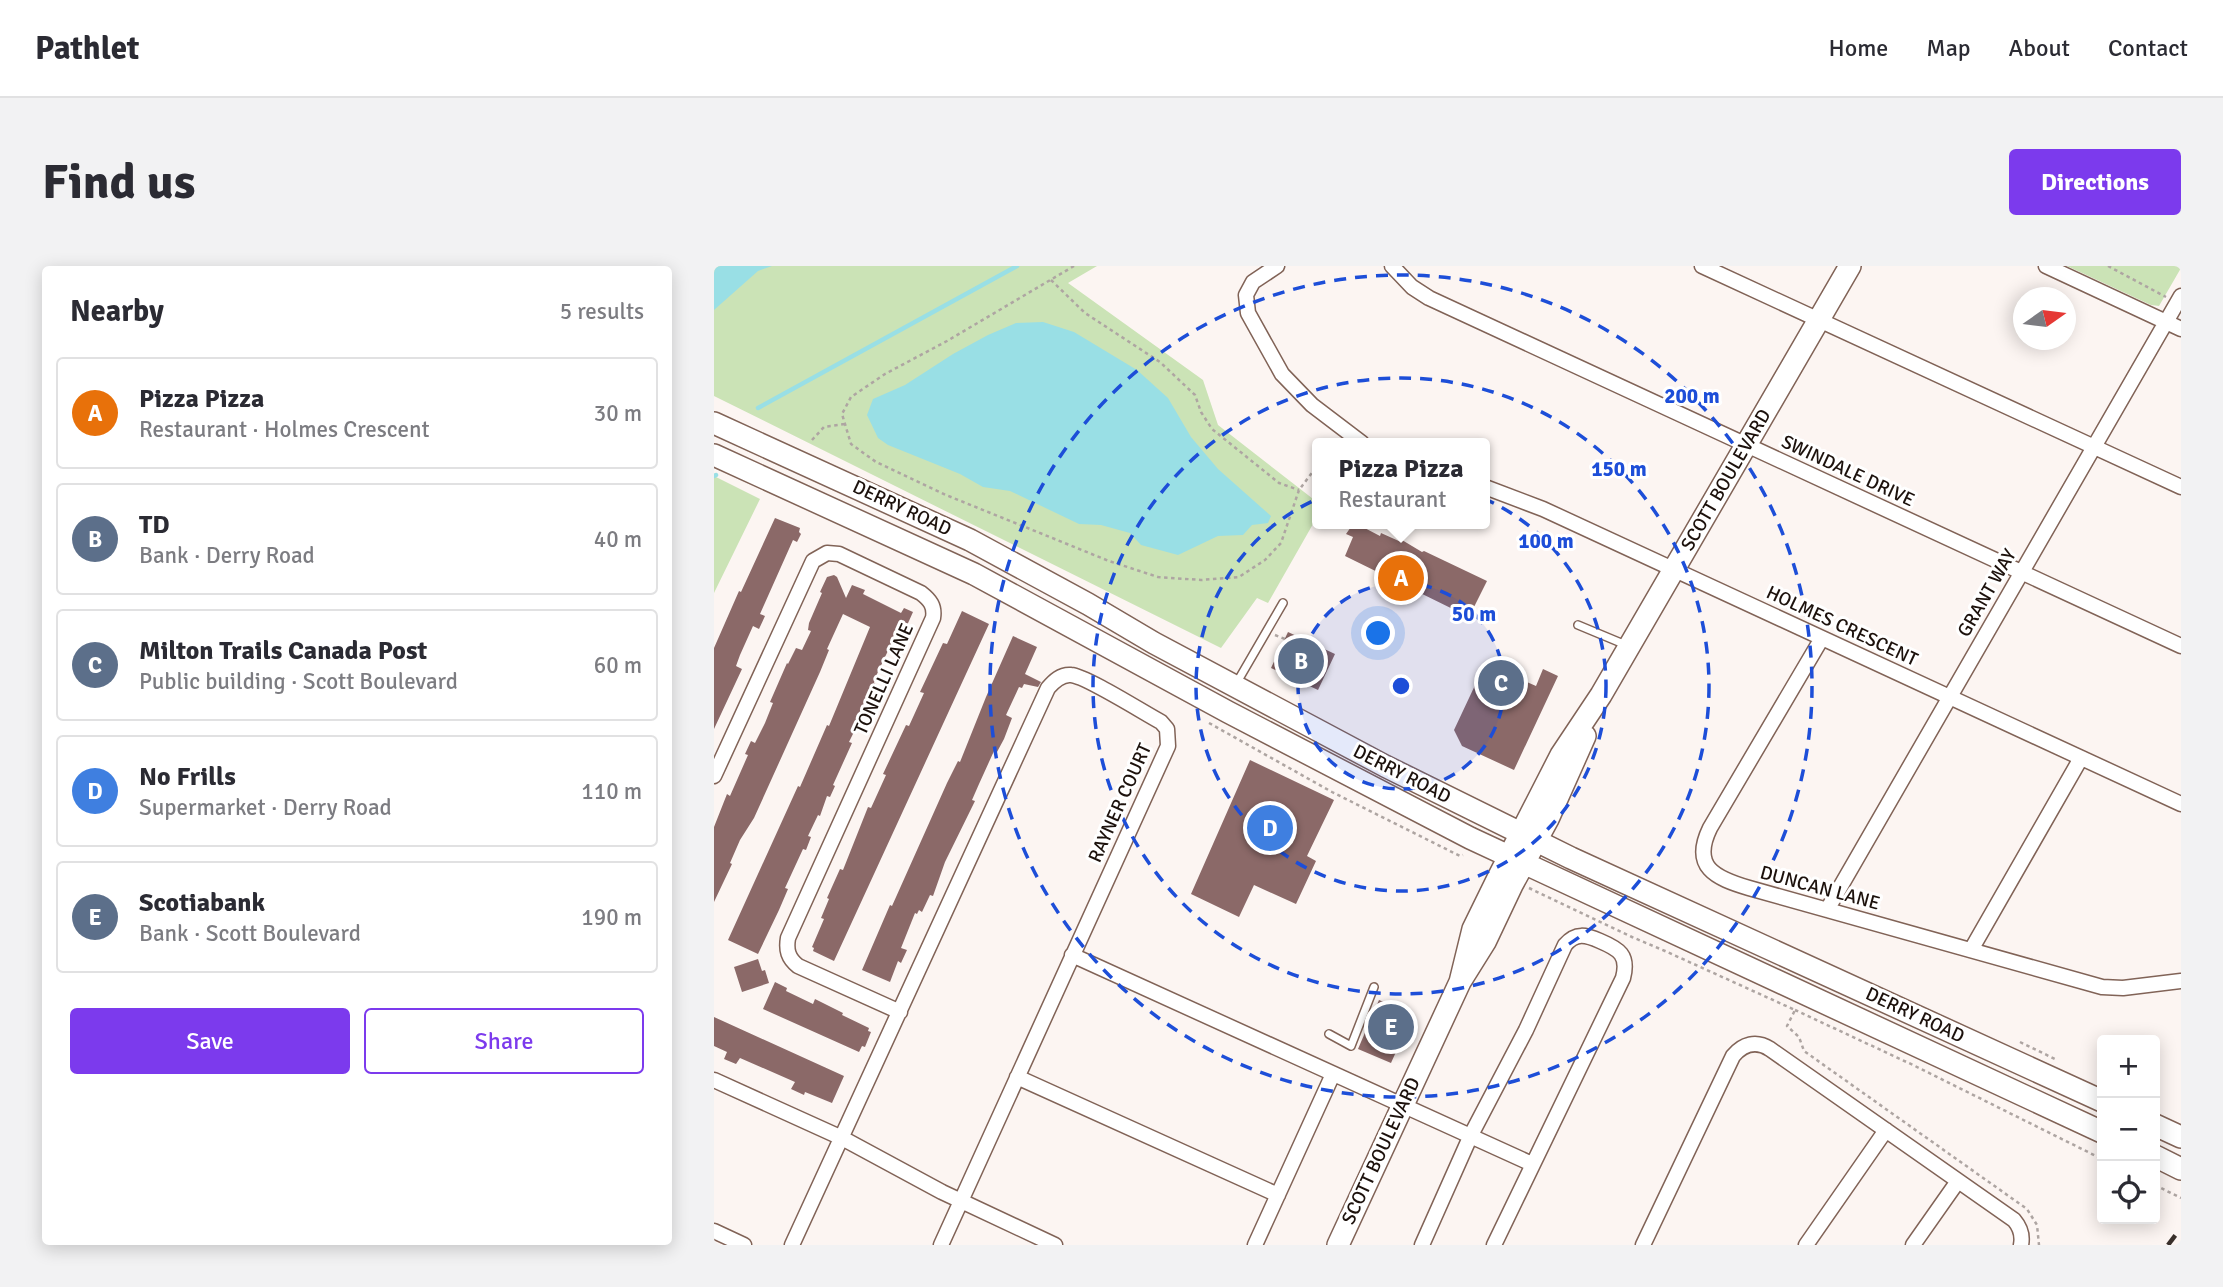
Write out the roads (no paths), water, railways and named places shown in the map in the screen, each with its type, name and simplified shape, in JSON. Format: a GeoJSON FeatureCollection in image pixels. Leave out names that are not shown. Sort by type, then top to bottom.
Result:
{"type":"FeatureCollection","features":[{"type":"Feature","properties":{"kind":"main road","name":"SCOTT BOULEVARD"},"geometry":{"type":"LineString","coordinates":[[1338,1245],[1460,982],[1473,929],[1578,753],[1601,695],[1850,266]]}},
{"type":"Feature","properties":{"kind":"main road","name":"DERRY ROAD"},"geometry":{"type":"LineString","coordinates":[[714,423],[970,540],[1154,643],[1385,766],[1528,837],[2097,1099]]}},
{"type":"Feature","properties":{"kind":"main road","name":"DERRY ROAD"},"geometry":{"type":"LineString","coordinates":[[714,455],[974,574],[1216,706],[1516,860],[2097,1130]]}},
{"type":"Feature","properties":{"kind":"main road"},"geometry":{"type":"LineString","coordinates":[[2160,1127],[2181,1137]]}},
{"type":"Feature","properties":{"kind":"main road"},"geometry":{"type":"LineString","coordinates":[[2160,1158],[2181,1169]]}},
{"type":"Feature","properties":{"kind":"street"},"geometry":{"type":"LineString","coordinates":[[1277,266],[1253,282],[1247,295],[1248,313],[1282,374],[1312,405],[1355,438]]}},
{"type":"Feature","properties":{"kind":"street","name":"SWINDALE DRIVE"},"geometry":{"type":"LineString","coordinates":[[1392,266],[1412,287],[1429,298],[2181,646]]}},
{"type":"Feature","properties":{"kind":"street"},"geometry":{"type":"LineString","coordinates":[[1702,266],[2181,487]]}},
{"type":"Feature","properties":{"kind":"street"},"geometry":{"type":"LineString","coordinates":[[2046,266],[2181,329]]}},
{"type":"Feature","properties":{"kind":"street","name":"GRANT WAY"},"geometry":{"type":"LineString","coordinates":[[1827,910],[2166,322],[2174,297]]}},
{"type":"Feature","properties":{"kind":"street","name":"HOLMES CRESCENT"},"geometry":{"type":"LineString","coordinates":[[1490,489],[1543,509],[2181,804]]}},
{"type":"Feature","properties":{"kind":"street","name":"TONELLI LANE"},"geometry":{"type":"LineString","coordinates":[[714,775],[813,561],[827,553],[839,554],[921,593],[931,601],[934,608],[933,618],[788,938],[787,946],[791,961],[798,966],[900,1012]]}},
{"type":"Feature","properties":{"kind":"street","name":"DUNCAN LANE"},"geometry":{"type":"LineString","coordinates":[[1822,638],[1710,828],[1702,847],[1707,866],[1716,876],[2102,987],[2123,988],[2181,981]]}},
{"type":"Feature","properties":{"kind":"street","name":"RAYNER COURT"},"geometry":{"type":"LineString","coordinates":[[792,1245],[1048,688],[1063,676],[1071,675],[1161,722],[1167,729],[1168,746],[941,1245]]}},
{"type":"Feature","properties":{"kind":"street"},"geometry":{"type":"LineString","coordinates":[[1971,950],[2081,758]]}},
{"type":"Feature","properties":{"kind":"street"},"geometry":{"type":"LineString","coordinates":[[1422,1245],[1471,1135],[1526,1030],[1565,945],[1573,937],[1582,934],[1618,948],[1625,963],[1623,978],[1494,1245]]}},
{"type":"Feature","properties":{"kind":"street"},"geometry":{"type":"LineString","coordinates":[[1073,955],[1532,1164]]}},
{"type":"Feature","properties":{"kind":"street"},"geometry":{"type":"LineString","coordinates":[[1643,1245],[1733,1056],[1746,1045],[1758,1043],[2014,1220],[2019,1225],[2021,1245]]}},
{"type":"Feature","properties":{"kind":"street"},"geometry":{"type":"LineString","coordinates":[[1255,1245],[1334,1073]]}},
{"type":"Feature","properties":{"kind":"street"},"geometry":{"type":"LineString","coordinates":[[1017,1077],[1278,1195]]}},
{"type":"Feature","properties":{"kind":"street"},"geometry":{"type":"LineString","coordinates":[[714,1080],[842,1138],[960,1201],[1055,1245]]}},
{"type":"Feature","properties":{"kind":"street"},"geometry":{"type":"LineString","coordinates":[[1806,1245],[1886,1130]]}},
{"type":"Feature","properties":{"kind":"street"},"geometry":{"type":"LineString","coordinates":[[1913,1245],[1958,1181]]}},
{"type":"Feature","properties":{"kind":"street"},"geometry":{"type":"LineString","coordinates":[[714,1231],[744,1245]]}},
{"type":"Feature","properties":{"kind":"lane"},"geometry":{"type":"LineString","coordinates":[[1235,686],[1283,603]]}},
{"type":"Feature","properties":{"kind":"lane"},"geometry":{"type":"LineString","coordinates":[[1578,625],[1629,646]]}},
{"type":"Feature","properties":{"kind":"lane"},"geometry":{"type":"LineString","coordinates":[[1329,1034],[1351,1046],[1374,988]]}},
{"type":"Feature","properties":{"kind":"water"},"geometry":{"type":"Polygon","coordinates":[[[714,266],[772,266],[758,271],[714,310],[714,266]]]}},
{"type":"Feature","properties":{"kind":"water"},"geometry":{"type":"Polygon","coordinates":[[[1043,322],[1074,332],[1137,370],[1168,398],[1191,437],[1218,469],[1271,516],[1268,523],[1252,525],[1243,535],[1218,536],[1178,555],[1141,545],[1130,533],[1101,525],[1079,524],[1010,491],[983,487],[960,474],[888,445],[878,438],[867,415],[873,399],[905,385],[988,335],[1016,323],[1043,322]]]}},
{"type":"Feature","properties":{"kind":"waterway"},"geometry":{"type":"LineString","coordinates":[[758,408],[1017,266]]}},
{"type":"Feature","properties":{"kind":"railway"},"geometry":{"type":"LineString","coordinates":[[2168,1245],[2181,1228]]}},
{"type":"Feature","properties":{"kind":"place","name":"Pizza Pizza"},"geometry":{"type":"Point","coordinates":[1401,578]}},
{"type":"Feature","properties":{"kind":"place","name":"TD"},"geometry":{"type":"Point","coordinates":[1301,661]}},
{"type":"Feature","properties":{"kind":"place","name":"Milton Trails Canada Post"},"geometry":{"type":"Point","coordinates":[1501,683]}},
{"type":"Feature","properties":{"kind":"place","name":"No Frills"},"geometry":{"type":"Point","coordinates":[1270,828]}},
{"type":"Feature","properties":{"kind":"place","name":"Scotiabank"},"geometry":{"type":"Point","coordinates":[1391,1027]}}]}
